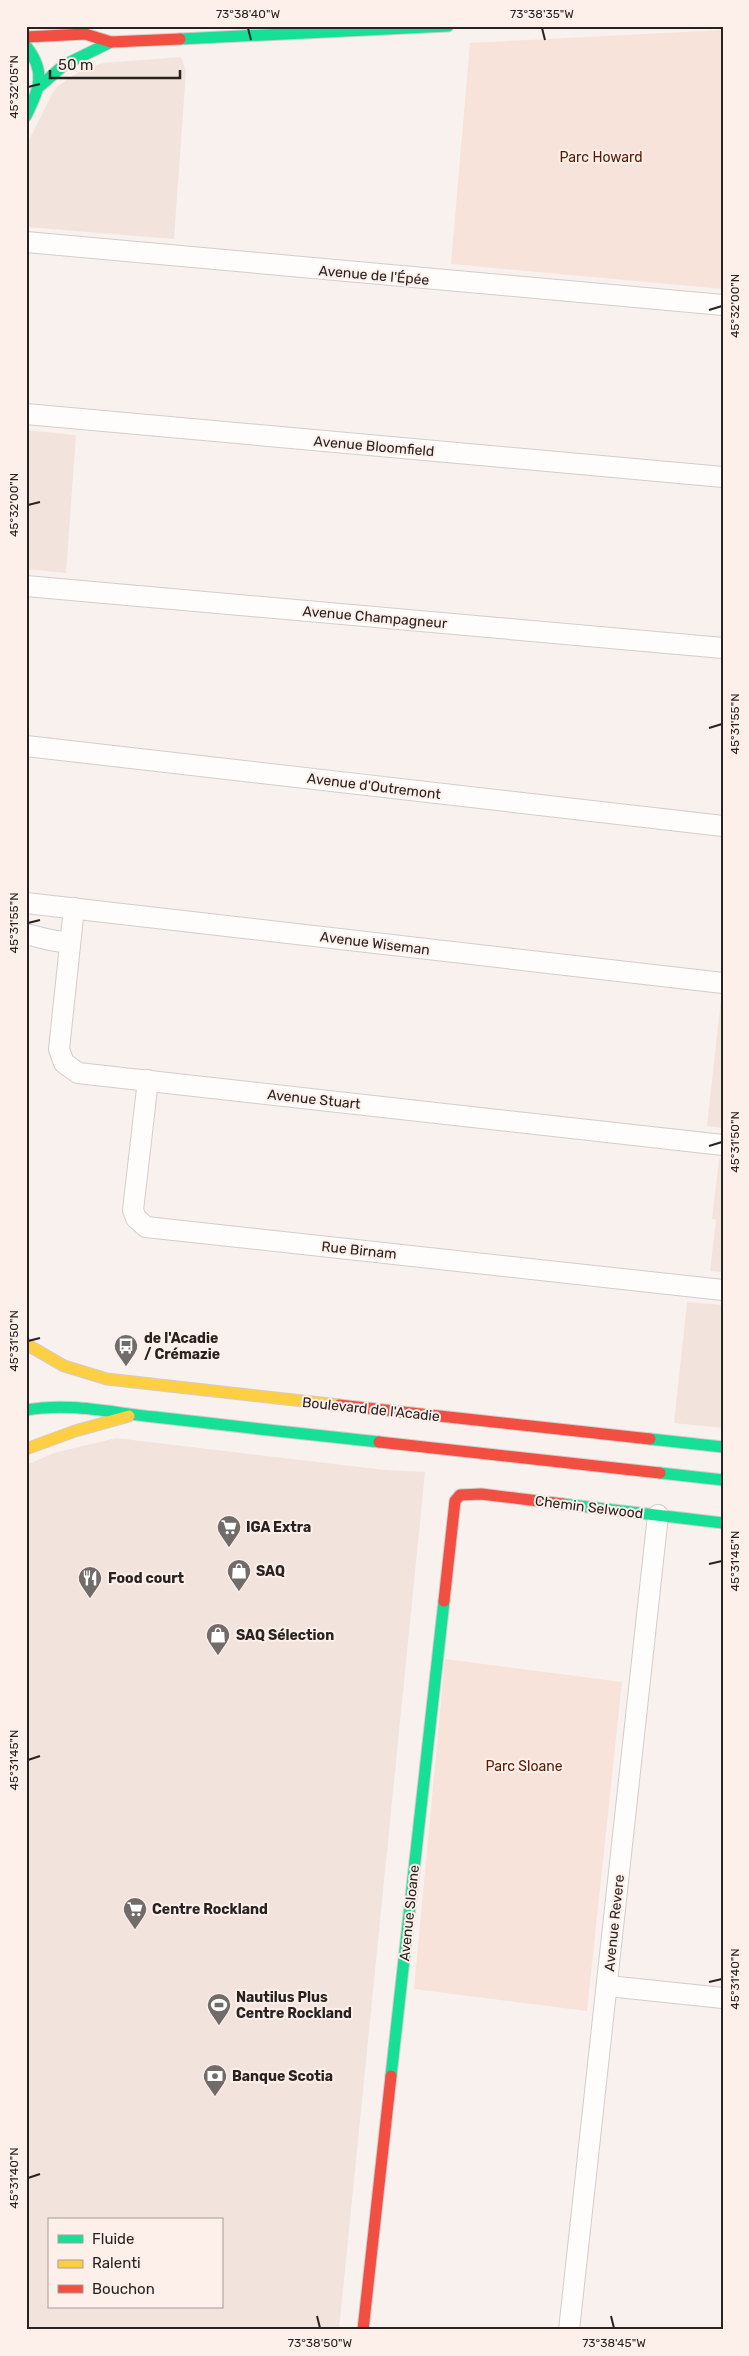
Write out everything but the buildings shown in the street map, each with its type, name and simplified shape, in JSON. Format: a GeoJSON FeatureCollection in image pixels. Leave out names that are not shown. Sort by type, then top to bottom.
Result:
{"type":"FeatureCollection","features":[{"type":"Feature","properties":{"kind":"street"},"geometry":{"type":"LineString","coordinates":[[26,37],[86,34],[111,42],[448,26]]}},
{"type":"Feature","properties":{"kind":"street"},"geometry":{"type":"LineString","coordinates":[[26,116],[40,86],[50,74],[66,63],[111,42]]}},
{"type":"Feature","properties":{"kind":"street"},"geometry":{"type":"LineString","coordinates":[[26,46],[36,60],[40,86]]}},
{"type":"Feature","properties":{"kind":"street","name":"Avenue de l'Épée"},"geometry":{"type":"LineString","coordinates":[[26,242],[723,304]]}},
{"type":"Feature","properties":{"kind":"street","name":"Avenue Bloomfield"},"geometry":{"type":"LineString","coordinates":[[26,414],[723,477]]}},
{"type":"Feature","properties":{"kind":"street","name":"Avenue Champagneur"},"geometry":{"type":"LineString","coordinates":[[26,586],[723,648]]}},
{"type":"Feature","properties":{"kind":"street","name":"Avenue d'Outremont"},"geometry":{"type":"LineString","coordinates":[[26,746],[723,826]]}},
{"type":"Feature","properties":{"kind":"street","name":"Avenue Wiseman"},"geometry":{"type":"LineString","coordinates":[[26,903],[723,983]]}},
{"type":"Feature","properties":{"kind":"street","name":"Avenue Stuart"},"geometry":{"type":"LineString","coordinates":[[74,908],[59,1043],[62,1059],[68,1067],[78,1072],[723,1145]]}},
{"type":"Feature","properties":{"kind":"street"},"geometry":{"type":"LineString","coordinates":[[26,934],[70,943]]}},
{"type":"Feature","properties":{"kind":"street","name":"Rue Birnam"},"geometry":{"type":"LineString","coordinates":[[148,1080],[133,1206],[136,1218],[146,1227],[723,1290]]}},
{"type":"Feature","properties":{"kind":"street","name":"Boulevard de l'Acadie"},"geometry":{"type":"LineString","coordinates":[[26,1344],[41,1355],[62,1366],[107,1379],[723,1447]]}},
{"type":"Feature","properties":{"kind":"street"},"geometry":{"type":"LineString","coordinates":[[26,1410],[75,1405],[133,1415],[723,1480]]}},
{"type":"Feature","properties":{"kind":"street"},"geometry":{"type":"LineString","coordinates":[[26,1449],[75,1431],[133,1415]]}},
{"type":"Feature","properties":{"kind":"street","name":"Chemin Selwood"},"geometry":{"type":"LineString","coordinates":[[457,1498],[465,1494],[482,1494],[723,1523]]}},
{"type":"Feature","properties":{"kind":"street","name":"Avenue Sloane"},"geometry":{"type":"LineString","coordinates":[[363,2330],[453,1513],[457,1498]]}},
{"type":"Feature","properties":{"kind":"street","name":"Avenue Revere"},"geometry":{"type":"LineString","coordinates":[[569,2330],[658,1515]]}},
{"type":"Feature","properties":{"kind":"street"},"geometry":{"type":"LineString","coordinates":[[608,1986],[723,1998]]}},
{"type":"Feature","properties":{"kind":"shaded area"},"geometry":{"type":"Polygon","coordinates":[[[181,57],[186,71],[174,239],[26,227],[26,146],[52,94],[58,86],[80,71],[103,63],[181,57]]]}},
{"type":"Feature","properties":{"kind":"shaded area"},"geometry":{"type":"Polygon","coordinates":[[[26,430],[76,435],[66,573],[26,569],[26,430]]]}},
{"type":"Feature","properties":{"kind":"shaded area"},"geometry":{"type":"Polygon","coordinates":[[[721,999],[723,1000],[723,1128],[707,1126],[721,999]]]}},
{"type":"Feature","properties":{"kind":"shaded area"},"geometry":{"type":"Polygon","coordinates":[[[719,1159],[723,1160],[723,1272],[710,1271],[716,1220],[712,1219],[719,1159]]]}},
{"type":"Feature","properties":{"kind":"shaded area"},"geometry":{"type":"Polygon","coordinates":[[[687,1302],[723,1305],[723,1428],[674,1423],[687,1302]]]}},
{"type":"Feature","properties":{"kind":"shaded area"},"geometry":{"type":"Polygon","coordinates":[[[116,1438],[385,1470],[425,1472],[339,2330],[26,2330],[26,1465],[54,1453],[116,1438]]]}},
{"type":"Feature","properties":{"kind":"green space","name":"Parc Howard"},"geometry":{"type":"Polygon","coordinates":[[[723,30],[723,289],[451,264],[470,43],[723,30]]]}},
{"type":"Feature","properties":{"kind":"green space","name":"Parc Sloane"},"geometry":{"type":"Polygon","coordinates":[[[445,1659],[622,1682],[587,2011],[414,1989],[445,1659]]]}},
{"type":"Feature","properties":{"kind":"traffic: fast"},"geometry":{"type":"LineString","coordinates":[[180,39],[448,26]]}},
{"type":"Feature","properties":{"kind":"traffic: fast"},"geometry":{"type":"LineString","coordinates":[[40,86],[64,65],[111,42]]}},
{"type":"Feature","properties":{"kind":"traffic: fast"},"geometry":{"type":"LineString","coordinates":[[26,46],[33,55],[39,72],[37,89],[26,116]]}},
{"type":"Feature","properties":{"kind":"traffic: fast"},"geometry":{"type":"LineString","coordinates":[[26,1410],[59,1407],[91,1409],[379,1442]]}},
{"type":"Feature","properties":{"kind":"traffic: fast"},"geometry":{"type":"LineString","coordinates":[[650,1439],[723,1447]]}},
{"type":"Feature","properties":{"kind":"traffic: fast"},"geometry":{"type":"LineString","coordinates":[[660,1473],[723,1480]]}},
{"type":"Feature","properties":{"kind":"traffic: fast"},"geometry":{"type":"LineString","coordinates":[[563,1504],[723,1523]]}},
{"type":"Feature","properties":{"kind":"traffic: fast"},"geometry":{"type":"LineString","coordinates":[[391,2076],[444,1601]]}},
{"type":"Feature","properties":{"kind":"traffic: slow"},"geometry":{"type":"LineString","coordinates":[[26,1344],[64,1366],[107,1379],[339,1405]]}},
{"type":"Feature","properties":{"kind":"traffic: slow"},"geometry":{"type":"LineString","coordinates":[[26,1449],[75,1431],[129,1416]]}},
{"type":"Feature","properties":{"kind":"traffic: jam"},"geometry":{"type":"LineString","coordinates":[[26,37],[85,34],[111,42],[180,39]]}},
{"type":"Feature","properties":{"kind":"traffic: jam"},"geometry":{"type":"LineString","coordinates":[[339,1405],[650,1439]]}},
{"type":"Feature","properties":{"kind":"traffic: jam"},"geometry":{"type":"LineString","coordinates":[[379,1442],[660,1473]]}},
{"type":"Feature","properties":{"kind":"traffic: jam"},"geometry":{"type":"LineString","coordinates":[[444,1601],[455,1501],[460,1495],[481,1494],[563,1504]]}},
{"type":"Feature","properties":{"kind":"traffic: jam"},"geometry":{"type":"LineString","coordinates":[[363,2330],[391,2076]]}},
{"type":"Feature","properties":{"kind":"place","name":"de l'Acadie / Crémazie"},"geometry":{"type":"Point","coordinates":[126,1367]}},
{"type":"Feature","properties":{"kind":"place","name":"IGA Extra"},"geometry":{"type":"Point","coordinates":[229,1548]}},
{"type":"Feature","properties":{"kind":"place","name":"SAQ"},"geometry":{"type":"Point","coordinates":[239,1592]}},
{"type":"Feature","properties":{"kind":"place","name":"Food court"},"geometry":{"type":"Point","coordinates":[90,1599]}},
{"type":"Feature","properties":{"kind":"place","name":"SAQ Sélection"},"geometry":{"type":"Point","coordinates":[218,1656]}},
{"type":"Feature","properties":{"kind":"place","name":"Centre Rockland"},"geometry":{"type":"Point","coordinates":[135,1930]}},
{"type":"Feature","properties":{"kind":"place","name":"Nautilus Plus Centre Rockland"},"geometry":{"type":"Point","coordinates":[219,2026]}},
{"type":"Feature","properties":{"kind":"place","name":"Banque Scotia"},"geometry":{"type":"Point","coordinates":[215,2097]}}]}
